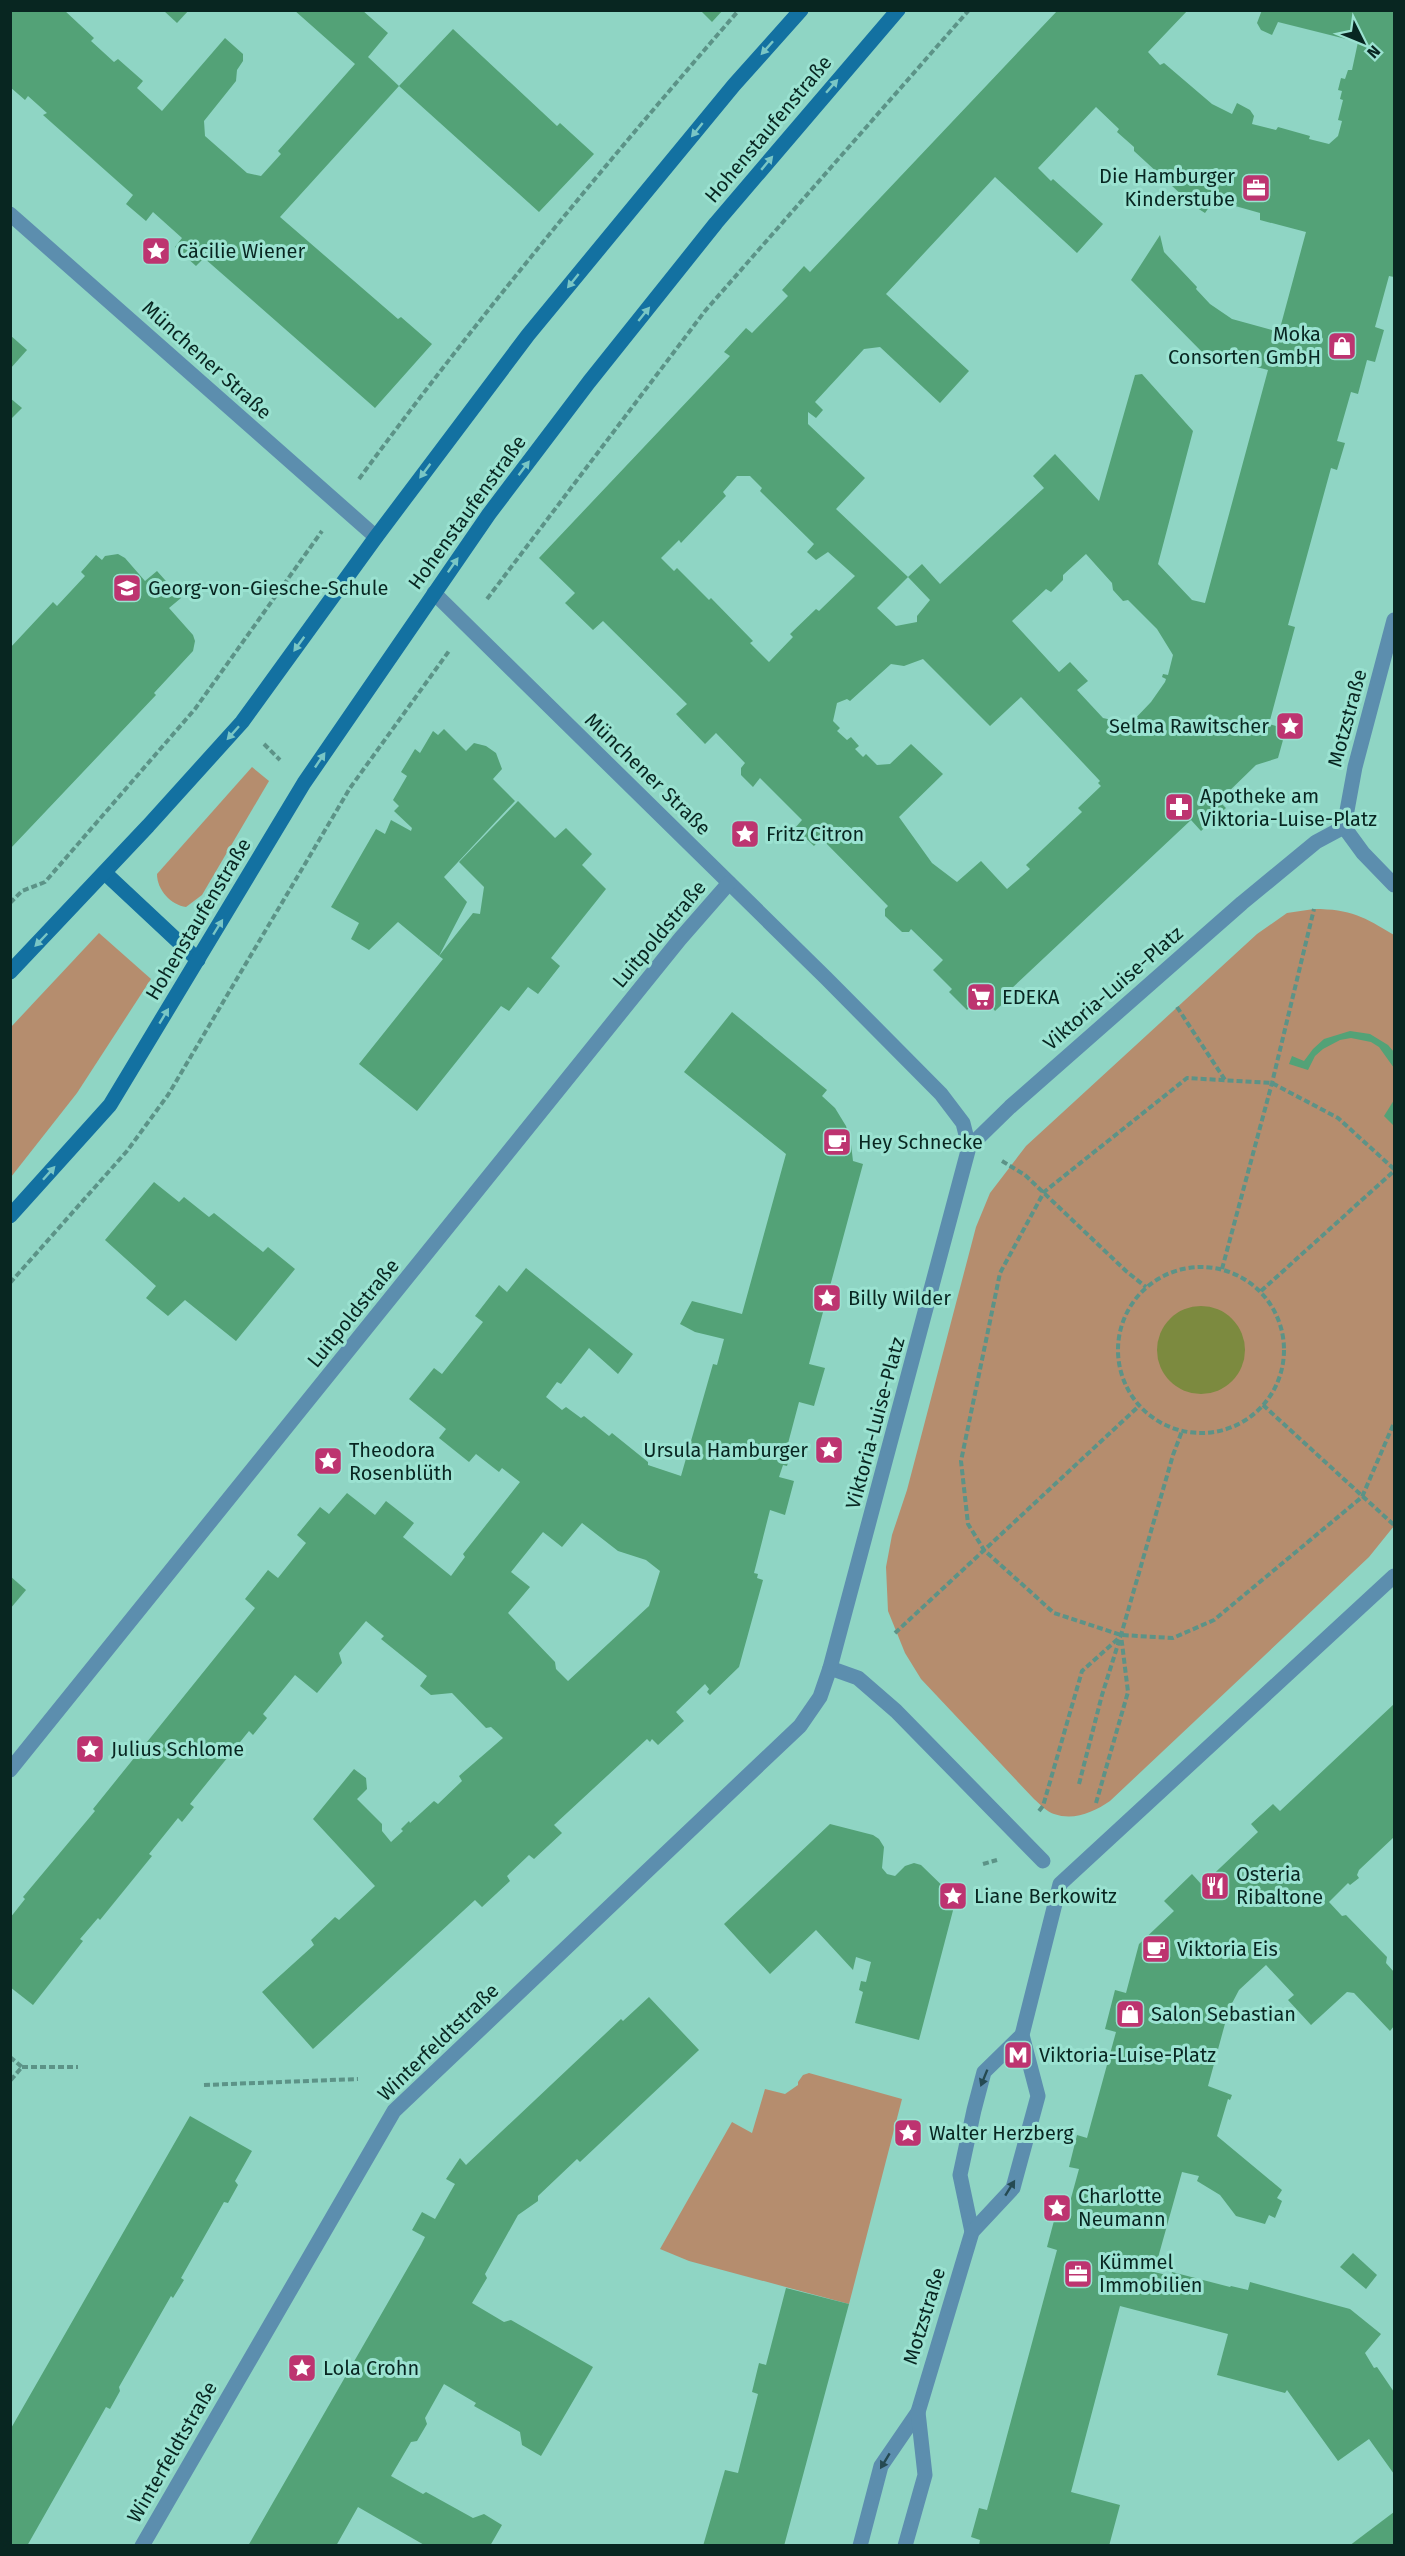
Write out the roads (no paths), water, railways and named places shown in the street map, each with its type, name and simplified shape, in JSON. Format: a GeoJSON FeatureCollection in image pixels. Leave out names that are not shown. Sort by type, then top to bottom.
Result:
{"type":"FeatureCollection","features":[{"type":"Feature","properties":{"kind":"main road"},"geometry":{"type":"LineString","coordinates":[[10,972],[105,873],[242,722],[376,537],[528,336],[734,85],[801,10]]}},
{"type":"Feature","properties":{"kind":"main road","name":"Hohenstaufenstraße"},"geometry":{"type":"LineString","coordinates":[[10,1216],[110,1105],[304,783],[434,593],[532,458],[701,242],[898,10]]}},
{"type":"Feature","properties":{"kind":"main road"},"geometry":{"type":"LineString","coordinates":[[105,873],[198,960]]}},
{"type":"Feature","properties":{"kind":"street","name":"Münchener Straße"},"geometry":{"type":"LineString","coordinates":[[10,214],[376,537]]}},
{"type":"Feature","properties":{"kind":"street","name":"Münchener Straße"},"geometry":{"type":"LineString","coordinates":[[434,593],[941,1094],[963,1123],[969,1147]]}},
{"type":"Feature","properties":{"kind":"street","name":"Motzstraße"},"geometry":{"type":"LineString","coordinates":[[1344,827],[1354,767],[1395,620]]}},
{"type":"Feature","properties":{"kind":"street"},"geometry":{"type":"LineString","coordinates":[[1344,827],[1363,853],[1395,885]]}},
{"type":"Feature","properties":{"kind":"street","name":"Viktoria-Luise-Platz"},"geometry":{"type":"LineString","coordinates":[[830,1668],[969,1147],[1010,1107],[1242,903],[1316,842],[1344,827]]}},
{"type":"Feature","properties":{"kind":"street","name":"Luitpoldstraße"},"geometry":{"type":"LineString","coordinates":[[10,1770],[673,948],[729,883]]}},
{"type":"Feature","properties":{"kind":"street"},"geometry":{"type":"LineString","coordinates":[[1022,2035],[1050,1934],[1060,1884],[1395,1576]]}},
{"type":"Feature","properties":{"kind":"street"},"geometry":{"type":"LineString","coordinates":[[830,1668],[858,1678],[896,1711],[1042,1861]]}},
{"type":"Feature","properties":{"kind":"street","name":"Winterfeldtstraße"},"geometry":{"type":"LineString","coordinates":[[142,2546],[394,2111],[800,1726],[820,1697],[830,1668]]}},
{"type":"Feature","properties":{"kind":"street","name":"Motzstraße"},"geometry":{"type":"LineString","coordinates":[[860,2546],[881,2466],[918,2412],[972,2232],[1013,2188],[1038,2096],[1022,2035],[984,2072],[974,2110],[960,2175],[972,2232]]}},
{"type":"Feature","properties":{"kind":"street","name":"Motzstraße"},"geometry":{"type":"LineString","coordinates":[[905,2546],[925,2475],[918,2412]]}},
{"type":"Feature","properties":{"kind":"place","name":"Die Hamburger Kinderstube"},"geometry":{"type":"Point","coordinates":[1256,188]}},
{"type":"Feature","properties":{"kind":"place","name":"Cäcilie Wiener"},"geometry":{"type":"Point","coordinates":[156,251]}},
{"type":"Feature","properties":{"kind":"place","name":"Moka Consorten GmbH"},"geometry":{"type":"Point","coordinates":[1342,346]}},
{"type":"Feature","properties":{"kind":"place","name":"Georg-von-Giesche-Schule"},"geometry":{"type":"Point","coordinates":[127,588]}},
{"type":"Feature","properties":{"kind":"place","name":"Selma Rawitscher"},"geometry":{"type":"Point","coordinates":[1290,726]}},
{"type":"Feature","properties":{"kind":"place","name":"Apotheke am Viktoria-Luise-Platz"},"geometry":{"type":"Point","coordinates":[1179,807]}},
{"type":"Feature","properties":{"kind":"place","name":"Fritz Citron"},"geometry":{"type":"Point","coordinates":[745,834]}},
{"type":"Feature","properties":{"kind":"place","name":"EDEKA"},"geometry":{"type":"Point","coordinates":[981,997]}},
{"type":"Feature","properties":{"kind":"place","name":"Hey Schnecke"},"geometry":{"type":"Point","coordinates":[837,1142]}},
{"type":"Feature","properties":{"kind":"place","name":"Billy Wilder"},"geometry":{"type":"Point","coordinates":[827,1298]}},
{"type":"Feature","properties":{"kind":"place","name":"Ursula Hamburger"},"geometry":{"type":"Point","coordinates":[829,1450]}},
{"type":"Feature","properties":{"kind":"place","name":"Theodora Rosenblüth"},"geometry":{"type":"Point","coordinates":[328,1461]}},
{"type":"Feature","properties":{"kind":"place","name":"Julius Schlome"},"geometry":{"type":"Point","coordinates":[90,1749]}},
{"type":"Feature","properties":{"kind":"place","name":"Osteria Ribaltone"},"geometry":{"type":"Point","coordinates":[1215,1886]}},
{"type":"Feature","properties":{"kind":"place","name":"Liane Berkowitz"},"geometry":{"type":"Point","coordinates":[953,1896]}},
{"type":"Feature","properties":{"kind":"place","name":"Viktoria Eis"},"geometry":{"type":"Point","coordinates":[1156,1949]}},
{"type":"Feature","properties":{"kind":"place","name":"Salon Sebastian"},"geometry":{"type":"Point","coordinates":[1130,2014]}},
{"type":"Feature","properties":{"kind":"place","name":"Viktoria-Luise-Platz"},"geometry":{"type":"Point","coordinates":[1018,2055]}},
{"type":"Feature","properties":{"kind":"place","name":"Walter Herzberg"},"geometry":{"type":"Point","coordinates":[908,2133]}},
{"type":"Feature","properties":{"kind":"place","name":"Charlotte Neumann"},"geometry":{"type":"Point","coordinates":[1057,2208]}},
{"type":"Feature","properties":{"kind":"place","name":"Kümmel Immobilien"},"geometry":{"type":"Point","coordinates":[1078,2274]}},
{"type":"Feature","properties":{"kind":"place","name":"Lola Crohn"},"geometry":{"type":"Point","coordinates":[302,2368]}}]}
